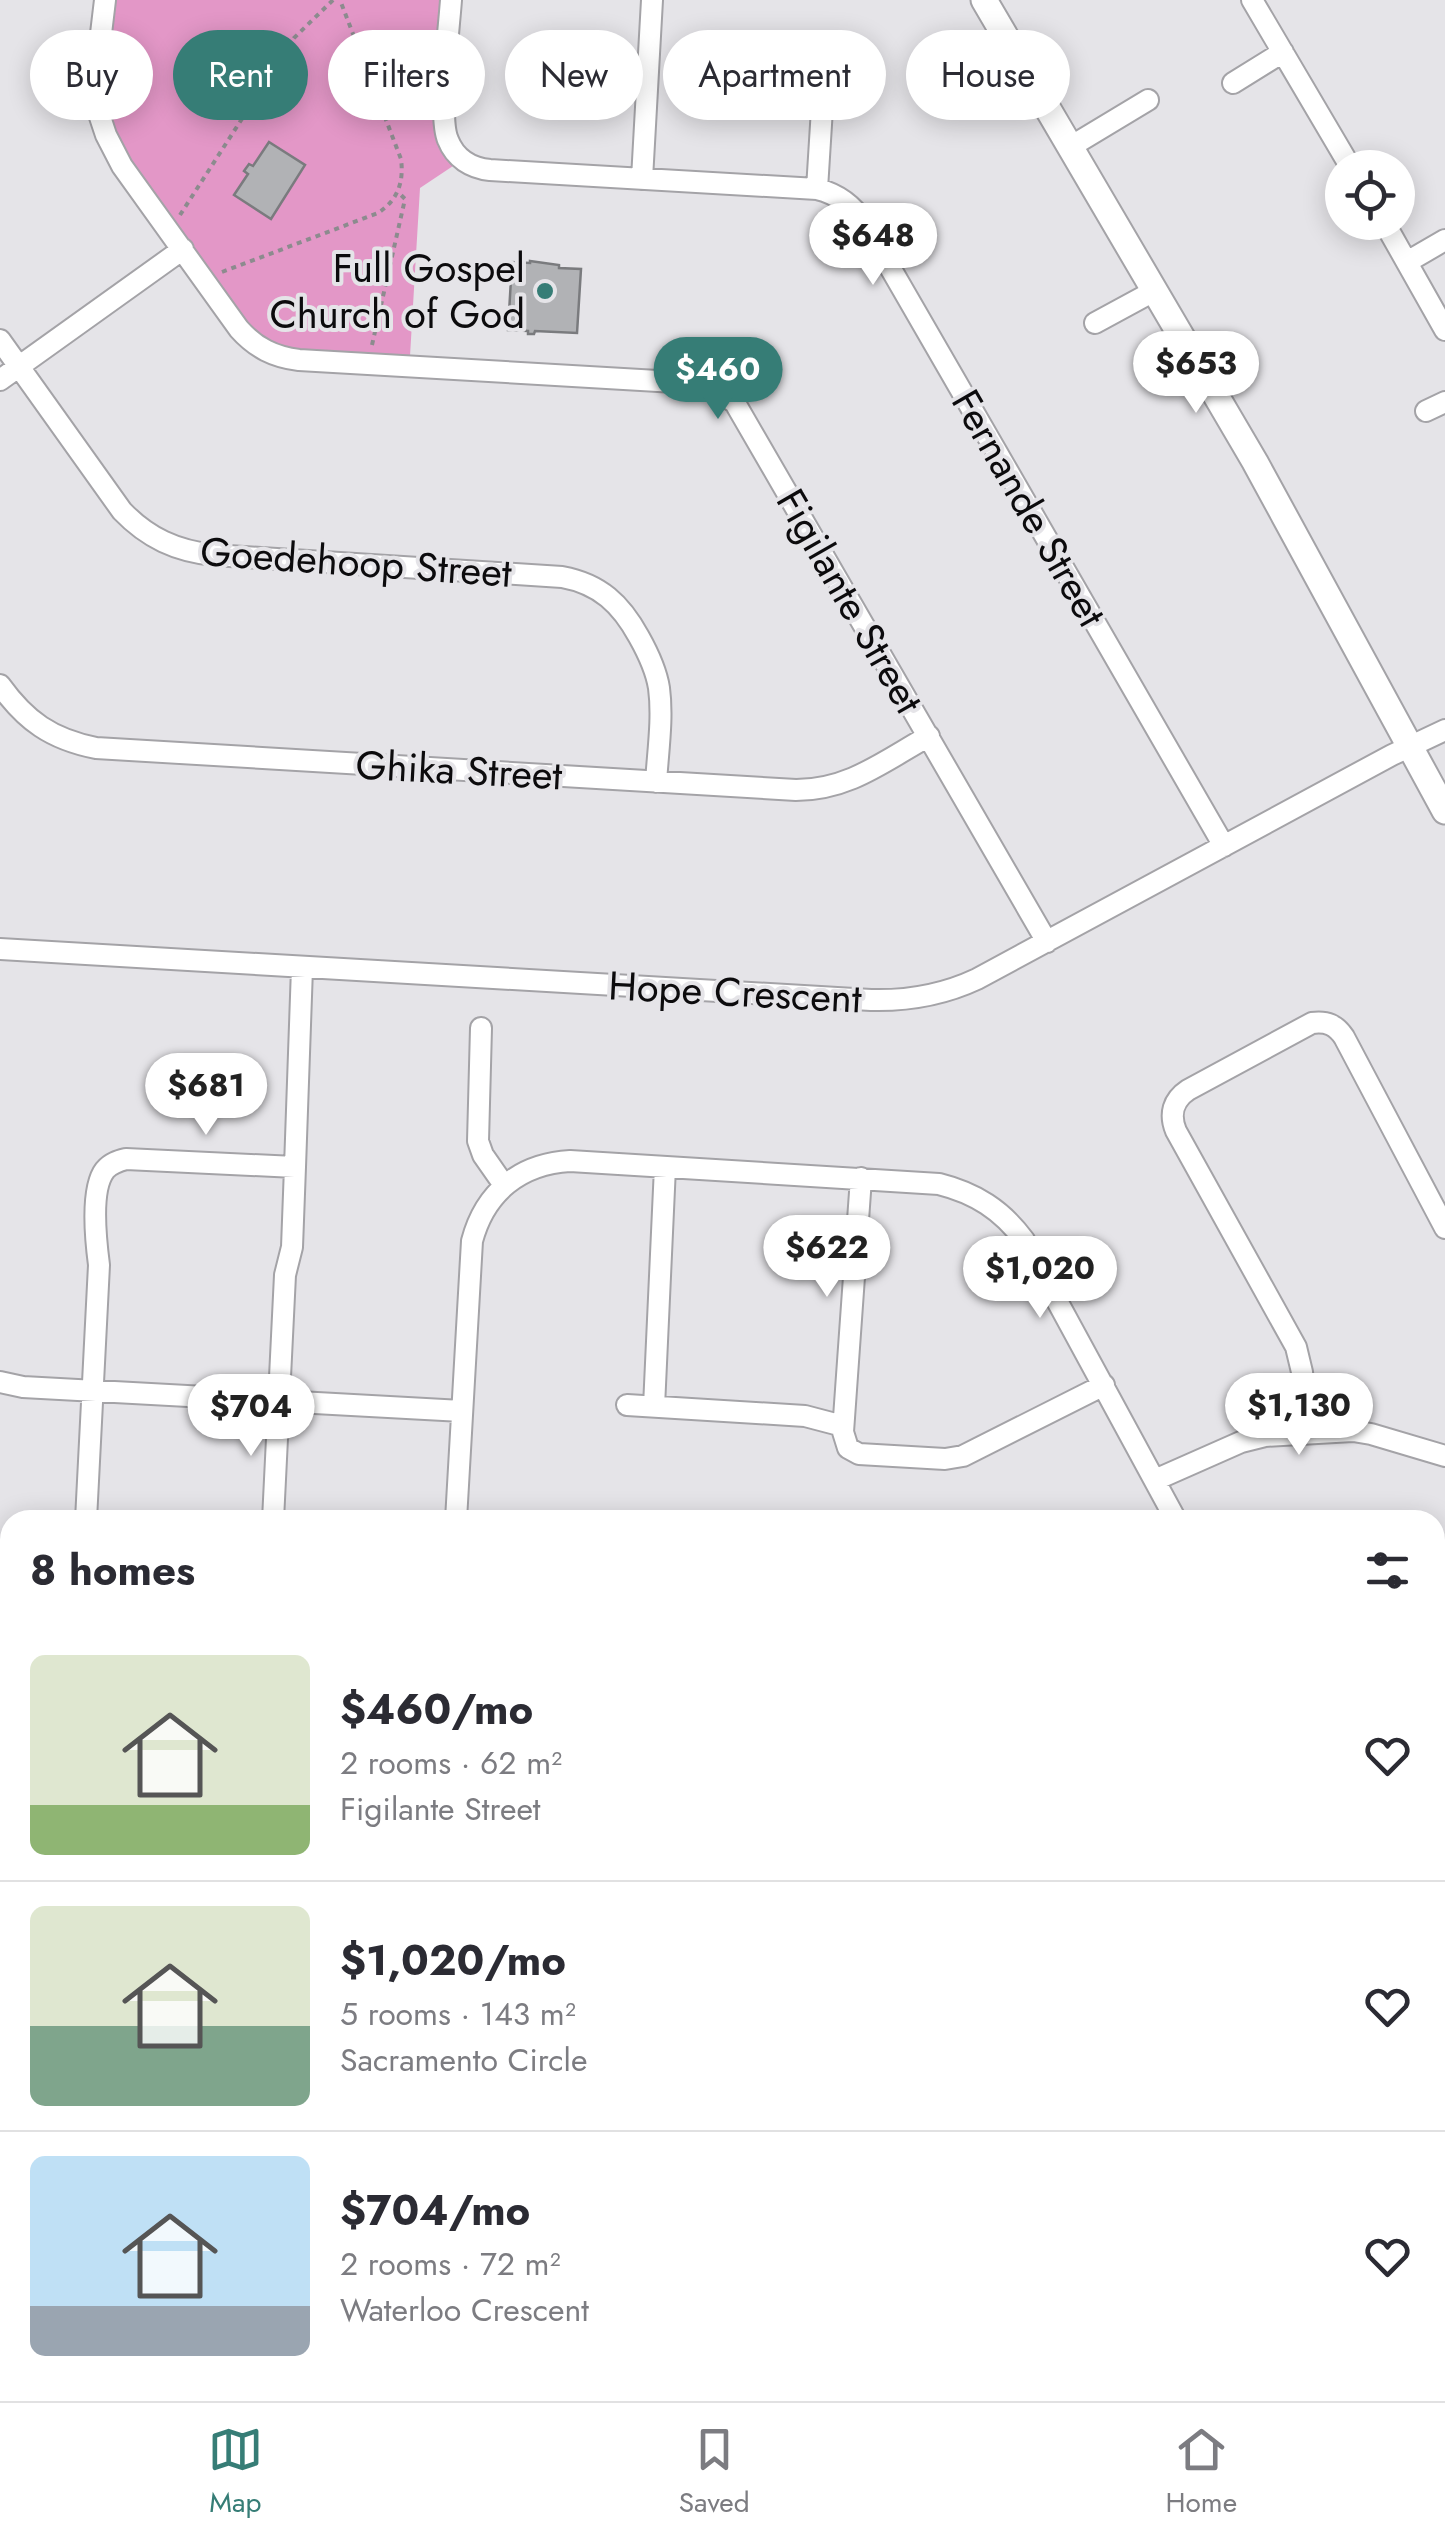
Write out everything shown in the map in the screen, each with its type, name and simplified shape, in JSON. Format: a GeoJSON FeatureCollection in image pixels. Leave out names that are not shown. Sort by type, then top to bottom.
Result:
{"type":"FeatureCollection","features":[{"type":"Feature","properties":{"kind":"street","name":"Figilante Street"},"geometry":{"type":"LineString","coordinates":[[105,0],[96,70],[100,117],[113,152],[239,329],[265,351],[287,358],[692,383],[727,396],[742,412],[1046,942]]}},
{"type":"Feature","properties":{"kind":"street","name":"Fernande Street"},"geometry":{"type":"LineString","coordinates":[[451,0],[444,120],[448,143],[470,165],[490,170],[817,189],[844,200],[859,215],[1224,846]]}},
{"type":"Feature","properties":{"kind":"street"},"geometry":{"type":"LineString","coordinates":[[642,179],[652,0]]}},
{"type":"Feature","properties":{"kind":"street"},"geometry":{"type":"LineString","coordinates":[[984,0],[1255,462],[1445,811]]}},
{"type":"Feature","properties":{"kind":"street"},"geometry":{"type":"LineString","coordinates":[[1252,0],[1340,150]]}},
{"type":"Feature","properties":{"kind":"street"},"geometry":{"type":"LineString","coordinates":[[1234,83],[1283,52]]}},
{"type":"Feature","properties":{"kind":"street"},"geometry":{"type":"LineString","coordinates":[[1070,147],[1148,100]]}},
{"type":"Feature","properties":{"kind":"street"},"geometry":{"type":"LineString","coordinates":[[817,189],[821,120]]}},
{"type":"Feature","properties":{"kind":"street"},"geometry":{"type":"LineString","coordinates":[[1394,240],[1445,330]]}},
{"type":"Feature","properties":{"kind":"street"},"geometry":{"type":"LineString","coordinates":[[1407,262],[1445,240]]}},
{"type":"Feature","properties":{"kind":"street"},"geometry":{"type":"LineString","coordinates":[[0,380],[183,249]]}},
{"type":"Feature","properties":{"kind":"street"},"geometry":{"type":"LineString","coordinates":[[1095,323],[1154,291]]}},
{"type":"Feature","properties":{"kind":"street","name":"Goedehoop Street"},"geometry":{"type":"LineString","coordinates":[[0,340],[122,511],[144,531],[174,548],[214,555],[562,577],[599,590],[628,616],[654,669],[660,705],[656,782]]}},
{"type":"Feature","properties":{"kind":"street","name":"Ghika Street"},"geometry":{"type":"LineString","coordinates":[[0,684],[15,706],[37,725],[62,739],[96,748],[796,790],[822,789],[855,779],[929,736]]}},
{"type":"Feature","properties":{"kind":"street","name":"Hope Crescent"},"geometry":{"type":"LineString","coordinates":[[0,950],[889,1001],[925,997],[960,987],[1445,730]]}},
{"type":"Feature","properties":{"kind":"street"},"geometry":{"type":"LineString","coordinates":[[273,1510],[285,1275],[292,1247],[302,968]]}},
{"type":"Feature","properties":{"kind":"street"},"geometry":{"type":"LineString","coordinates":[[1308,1433],[1296,1346],[1176,1131],[1172,1115],[1177,1100],[1188,1090],[1312,1023],[1335,1026],[1445,1228]]}},
{"type":"Feature","properties":{"kind":"street"},"geometry":{"type":"LineString","coordinates":[[481,1028],[478,1142],[504,1185]]}},
{"type":"Feature","properties":{"kind":"street"},"geometry":{"type":"LineString","coordinates":[[87,1510],[100,1265],[96,1235],[98,1186],[104,1171],[126,1158],[295,1168]]}},
{"type":"Feature","properties":{"kind":"street"},"geometry":{"type":"LineString","coordinates":[[457,1510],[472,1241],[483,1210],[504,1185],[528,1170],[555,1162],[939,1184],[974,1196],[1002,1215],[1024,1240],[1171,1510]]}},
{"type":"Feature","properties":{"kind":"street"},"geometry":{"type":"LineString","coordinates":[[654,1407],[666,1167]]}},
{"type":"Feature","properties":{"kind":"street"},"geometry":{"type":"LineString","coordinates":[[861,1178],[843,1426],[845,1443],[853,1452],[954,1458],[972,1453],[1104,1385]]}},
{"type":"Feature","properties":{"kind":"street"},"geometry":{"type":"LineString","coordinates":[[0,1382],[23,1387],[462,1411]]}},
{"type":"Feature","properties":{"kind":"street"},"geometry":{"type":"LineString","coordinates":[[627,1405],[805,1416],[843,1426]]}},
{"type":"Feature","properties":{"kind":"street"},"geometry":{"type":"LineString","coordinates":[[1155,1480],[1254,1437],[1353,1431],[1445,1456]]}},
{"type":"Feature","properties":{"kind":"path"},"geometry":{"type":"LineString","coordinates":[[169,231],[294,38],[337,0],[401,160],[398,192],[378,213],[204,278]]}},
{"type":"Feature","properties":{"kind":"path"},"geometry":{"type":"LineString","coordinates":[[368,364],[404,199],[398,192]]}},
{"type":"Feature","properties":{"kind":"shaded area"},"geometry":{"type":"Polygon","coordinates":[[[115,0],[441,0],[439,30],[328,30],[328,120],[434,120],[442,151],[453,166],[420,188],[410,356],[286,348],[264,339],[246,324],[133,166],[115,130],[112,120],[153,120],[153,30],[111,30],[115,0]]]}},
{"type":"Feature","properties":{"kind":"building"},"geometry":{"type":"Polygon","coordinates":[[[269,142],[305,165],[271,219],[234,195],[248,174],[244,171],[249,164],[253,166],[269,142]]]}},
{"type":"Feature","properties":{"kind":"building","name":"Full Gospel Church of God"},"geometry":{"type":"Polygon","coordinates":[[[512,262],[581,269],[577,333],[528,334],[508,330],[512,262]]]}},
{"type":"Feature","properties":{"kind":"place","name":"Full Gospel Church of God"},"geometry":{"type":"Point","coordinates":[545,291]}}]}
